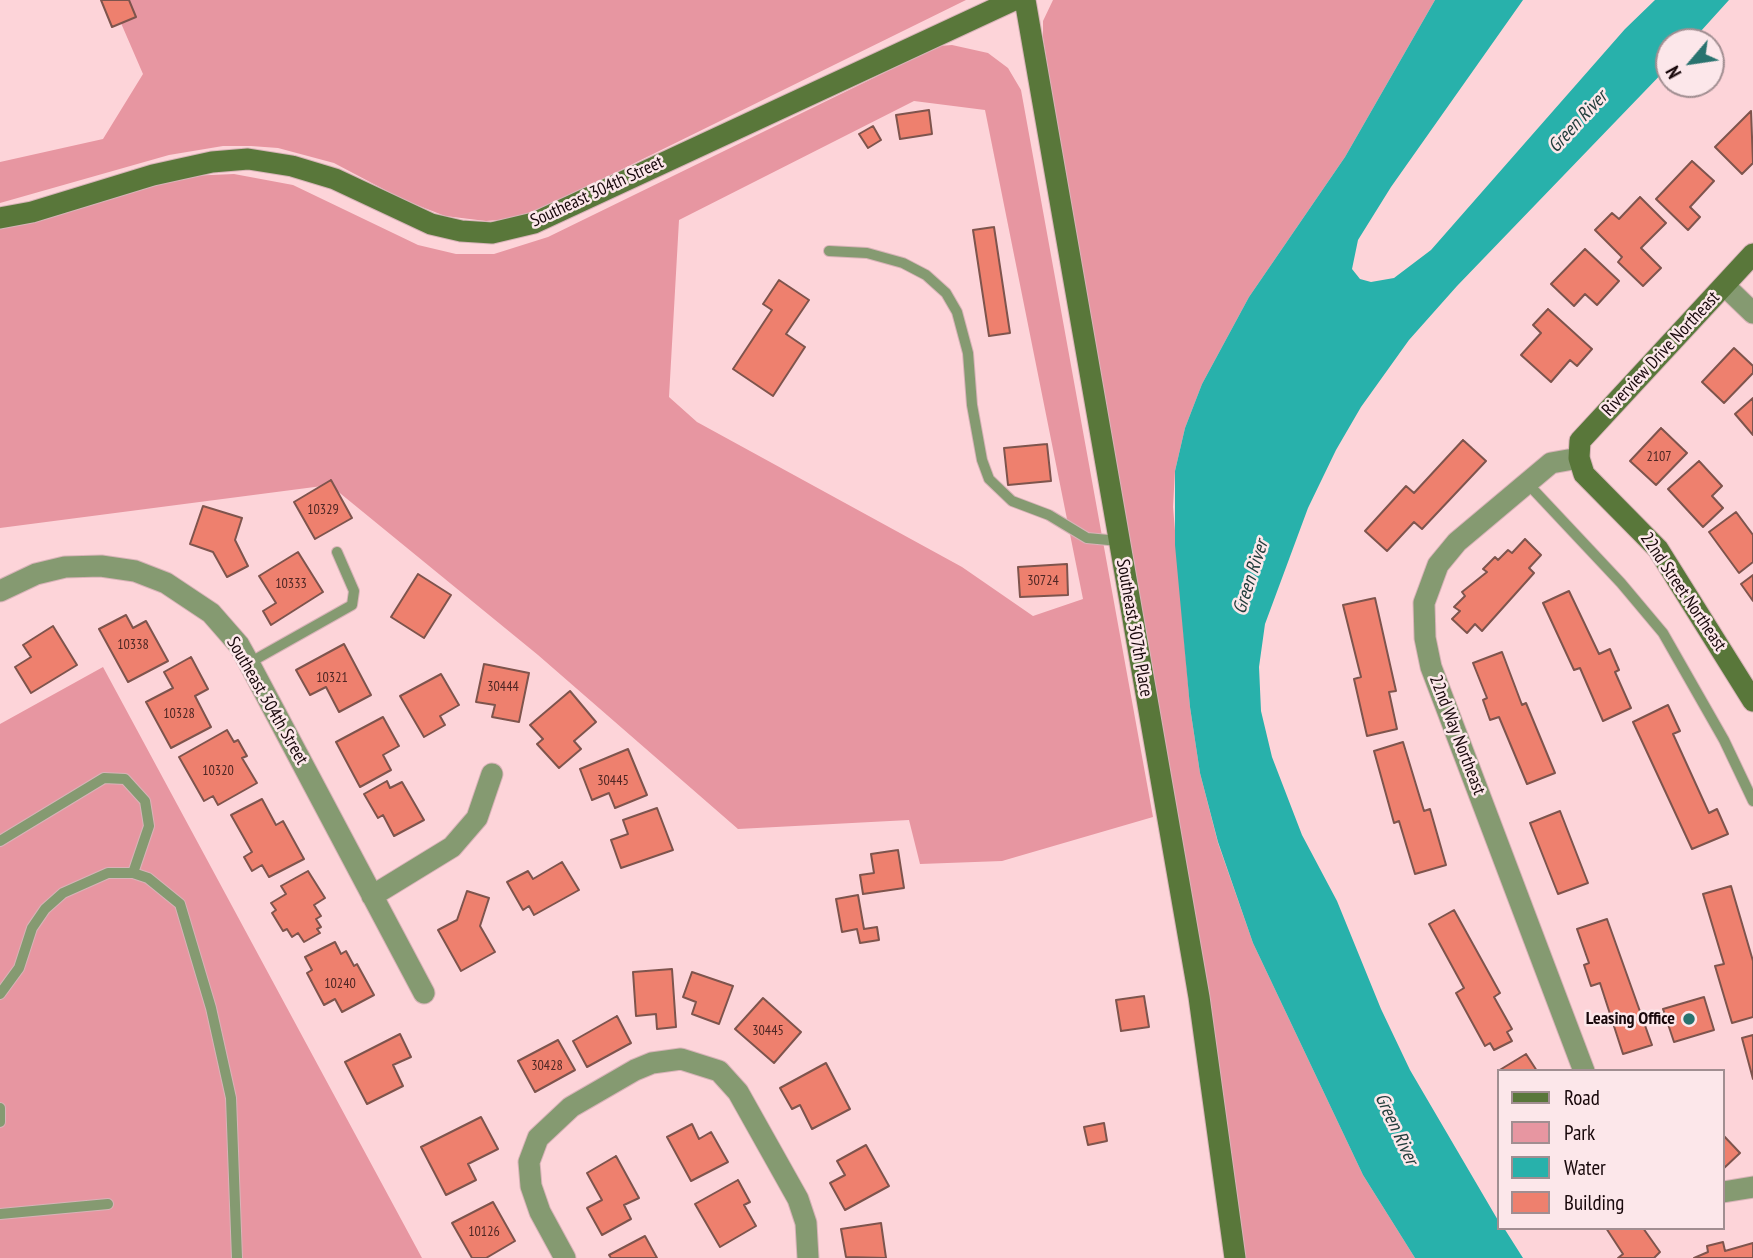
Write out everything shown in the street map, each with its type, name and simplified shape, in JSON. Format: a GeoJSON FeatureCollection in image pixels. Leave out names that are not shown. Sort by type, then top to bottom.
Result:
{"type":"FeatureCollection","features":[{"type":"Feature","properties":{"kind":"street","name":"Southeast 304th Street"},"geometry":{"type":"LineString","coordinates":[[0,218],[32,212],[153,175],[212,162],[248,159],[292,166],[335,179],[431,224],[461,231],[492,233],[534,223],[1014,0]]}},
{"type":"Feature","properties":{"kind":"street","name":"Southeast 307th Place"},"geometry":{"type":"LineString","coordinates":[[1025,0],[1199,996],[1235,1258]]}},
{"type":"Feature","properties":{"kind":"street","name":"Riverview Drive Northeast"},"geometry":{"type":"LineString","coordinates":[[1579,458],[1580,441],[1753,254]]}},
{"type":"Feature","properties":{"kind":"street"},"geometry":{"type":"LineString","coordinates":[[1725,286],[1753,313]]}},
{"type":"Feature","properties":{"kind":"street","name":"22nd Way Northeast"},"geometry":{"type":"LineString","coordinates":[[1579,458],[1551,463],[1480,520],[1438,565],[1424,603],[1424,638],[1432,667],[1583,1069]]}},
{"type":"Feature","properties":{"kind":"street","name":"22nd Street Northeast"},"geometry":{"type":"LineString","coordinates":[[1579,458],[1584,474],[1658,549],[1753,701]]}},
{"type":"Feature","properties":{"kind":"street","name":"Southeast 304th Street"},"geometry":{"type":"LineString","coordinates":[[0,591],[36,574],[65,567],[102,566],[135,571],[166,583],[211,613],[249,663],[424,993]]}},
{"type":"Feature","properties":{"kind":"street"},"geometry":{"type":"LineString","coordinates":[[372,896],[453,847],[477,818],[492,774]]}},
{"type":"Feature","properties":{"kind":"street"},"geometry":{"type":"LineString","coordinates":[[565,1258],[540,1212],[529,1170],[531,1154],[538,1138],[570,1107],[635,1070],[668,1060],[706,1065],[727,1077],[752,1115],[799,1199],[807,1230],[808,1258]]}},
{"type":"Feature","properties":{"kind":"street"},"geometry":{"type":"LineString","coordinates":[[1725,1192],[1753,1187]]}},
{"type":"Feature","properties":{"kind":"lane"},"geometry":{"type":"LineString","coordinates":[[830,251],[867,253],[903,263],[926,275],[946,293],[962,328],[979,446],[989,479],[1012,501],[1049,515],[1087,538],[1119,541]]}},
{"type":"Feature","properties":{"kind":"lane"},"geometry":{"type":"LineString","coordinates":[[1528,484],[1621,583],[1663,633],[1724,740],[1753,801]]}},
{"type":"Feature","properties":{"kind":"lane"},"geometry":{"type":"LineString","coordinates":[[249,663],[352,605],[354,591],[337,552]]}},
{"type":"Feature","properties":{"kind":"lane"},"geometry":{"type":"LineString","coordinates":[[0,841],[104,778],[125,779],[145,801],[149,826],[134,873]]}},
{"type":"Feature","properties":{"kind":"lane"},"geometry":{"type":"LineString","coordinates":[[0,993],[19,968],[32,928],[45,909],[63,894],[108,873],[134,873],[148,878],[180,904],[211,1008],[231,1098],[237,1258]]}},
{"type":"Feature","properties":{"kind":"lane"},"geometry":{"type":"LineString","coordinates":[[0,1108],[0,1122]]}},
{"type":"Feature","properties":{"kind":"lane"},"geometry":{"type":"LineString","coordinates":[[0,1214],[108,1204]]}},
{"type":"Feature","properties":{"kind":"green space"},"geometry":{"type":"Polygon","coordinates":[[[111,0],[966,0],[523,218],[486,221],[445,216],[404,200],[334,163],[278,148],[251,146],[223,146],[169,155],[0,203],[0,162],[103,139],[143,74],[111,0]]]}},
{"type":"Feature","properties":{"kind":"green space"},"geometry":{"type":"Polygon","coordinates":[[[1053,0],[1435,0],[1345,157],[1249,297],[1202,384],[1185,428],[1175,471],[1173,507],[1190,707],[1200,773],[1218,843],[1253,943],[1363,1175],[1415,1258],[1241,1258],[1043,38],[1043,21],[1053,0]]]}},
{"type":"Feature","properties":{"kind":"green space"},"geometry":{"type":"Polygon","coordinates":[[[952,45],[988,53],[1008,68],[1021,90],[1153,817],[1002,861],[920,864],[909,820],[738,829],[538,655],[330,485],[0,528],[0,228],[165,181],[188,176],[234,174],[293,185],[418,245],[456,254],[494,254],[548,237],[939,46],[952,45]],[[914,101],[679,220],[669,397],[697,422],[962,567],[1033,616],[1083,599],[985,110],[914,101]]]}},
{"type":"Feature","properties":{"kind":"green space"},"geometry":{"type":"Polygon","coordinates":[[[103,667],[422,1258],[0,1258],[0,724],[103,667]]]}},
{"type":"Feature","properties":{"kind":"water","name":"Green River"},"geometry":{"type":"Polygon","coordinates":[[[1435,0],[1523,0],[1391,187],[1358,240],[1352,269],[1360,279],[1371,282],[1394,278],[1431,250],[1625,29],[1655,0],[1729,0],[1704,28],[1655,28],[1655,81],[1457,286],[1409,340],[1361,407],[1336,450],[1308,508],[1265,624],[1259,667],[1261,711],[1272,757],[1302,835],[1337,901],[1381,1009],[1410,1070],[1498,1220],[1498,1230],[1505,1230],[1523,1258],[1415,1258],[1363,1175],[1253,943],[1218,842],[1200,773],[1190,707],[1175,545],[1175,471],[1185,428],[1202,384],[1249,297],[1345,157],[1435,0]]]}},
{"type":"Feature","properties":{"kind":"building"},"geometry":{"type":"Polygon","coordinates":[[[101,0],[129,0],[136,17],[112,27],[101,0]]]}},
{"type":"Feature","properties":{"kind":"building"},"geometry":{"type":"Polygon","coordinates":[[[929,110],[932,134],[900,139],[896,115],[929,110]]]}},
{"type":"Feature","properties":{"kind":"building"},"geometry":{"type":"Polygon","coordinates":[[[1751,111],[1753,163],[1742,174],[1715,147],[1751,111]]]}},
{"type":"Feature","properties":{"kind":"building"},"geometry":{"type":"Polygon","coordinates":[[[873,126],[881,140],[868,148],[859,134],[873,126]]]}},
{"type":"Feature","properties":{"kind":"building"},"geometry":{"type":"Polygon","coordinates":[[[1692,161],[1714,181],[1690,207],[1700,217],[1688,230],[1656,199],[1692,161]]]}},
{"type":"Feature","properties":{"kind":"building"},"geometry":{"type":"Polygon","coordinates":[[[1640,197],[1666,223],[1641,248],[1661,268],[1643,286],[1618,262],[1622,257],[1595,230],[1612,213],[1619,219],[1640,197]]]}},
{"type":"Feature","properties":{"kind":"building"},"geometry":{"type":"Polygon","coordinates":[[[994,227],[1010,333],[989,336],[973,230],[994,227]]]}},
{"type":"Feature","properties":{"kind":"building"},"geometry":{"type":"Polygon","coordinates":[[[1585,249],[1619,281],[1597,305],[1585,294],[1574,306],[1551,284],[1585,249]]]}},
{"type":"Feature","properties":{"kind":"building"},"geometry":{"type":"Polygon","coordinates":[[[779,280],[809,300],[786,334],[805,347],[773,396],[733,369],[772,310],[763,304],[779,280]]]}},
{"type":"Feature","properties":{"kind":"building"},"geometry":{"type":"Polygon","coordinates":[[[1548,309],[1592,349],[1577,366],[1570,360],[1551,382],[1521,355],[1541,333],[1533,325],[1548,309]]]}},
{"type":"Feature","properties":{"kind":"building"},"geometry":{"type":"Polygon","coordinates":[[[1734,348],[1753,366],[1753,373],[1724,403],[1702,382],[1734,348]]]}},
{"type":"Feature","properties":{"kind":"building"},"geometry":{"type":"Polygon","coordinates":[[[1753,398],[1753,435],[1735,414],[1753,398]]]}},
{"type":"Feature","properties":{"kind":"building"},"geometry":{"type":"Polygon","coordinates":[[[1661,428],[1687,453],[1656,485],[1630,461],[1661,428]]]}},
{"type":"Feature","properties":{"kind":"building"},"geometry":{"type":"Polygon","coordinates":[[[1463,440],[1486,461],[1422,529],[1414,522],[1387,551],[1365,531],[1406,486],[1414,493],[1463,440]]]}},
{"type":"Feature","properties":{"kind":"building"},"geometry":{"type":"Polygon","coordinates":[[[1047,444],[1051,481],[1008,485],[1004,448],[1047,444]]]}},
{"type":"Feature","properties":{"kind":"building"},"geometry":{"type":"Polygon","coordinates":[[[1699,461],[1722,486],[1712,496],[1723,508],[1703,527],[1668,489],[1699,461]]]}},
{"type":"Feature","properties":{"kind":"building"},"geometry":{"type":"Polygon","coordinates":[[[331,480],[352,518],[315,539],[294,502],[331,480]]]}},
{"type":"Feature","properties":{"kind":"building"},"geometry":{"type":"Polygon","coordinates":[[[203,506],[242,518],[235,540],[248,566],[227,577],[213,552],[190,544],[203,506]]]}},
{"type":"Feature","properties":{"kind":"building"},"geometry":{"type":"Polygon","coordinates":[[[1736,512],[1753,535],[1753,562],[1739,573],[1709,532],[1736,512]]]}},
{"type":"Feature","properties":{"kind":"building"},"geometry":{"type":"Polygon","coordinates":[[[1525,539],[1541,555],[1529,568],[1534,573],[1482,631],[1475,624],[1467,633],[1452,619],[1460,611],[1454,607],[1465,596],[1462,592],[1487,572],[1483,569],[1495,557],[1498,560],[1508,550],[1512,553],[1525,539]]]}},
{"type":"Feature","properties":{"kind":"building"},"geometry":{"type":"Polygon","coordinates":[[[298,552],[323,592],[271,625],[263,611],[276,603],[259,576],[298,552]]]}},
{"type":"Feature","properties":{"kind":"building"},"geometry":{"type":"Polygon","coordinates":[[[1067,564],[1068,595],[1020,597],[1018,567],[1067,564]]]}},
{"type":"Feature","properties":{"kind":"building"},"geometry":{"type":"Polygon","coordinates":[[[418,574],[451,595],[424,638],[391,617],[418,574]]]}},
{"type":"Feature","properties":{"kind":"building"},"geometry":{"type":"Polygon","coordinates":[[[1753,575],[1753,601],[1741,584],[1753,575]]]}},
{"type":"Feature","properties":{"kind":"building"},"geometry":{"type":"Polygon","coordinates":[[[1569,591],[1599,654],[1610,649],[1619,670],[1615,672],[1631,708],[1603,721],[1580,668],[1574,670],[1543,603],[1569,591]]]}},
{"type":"Feature","properties":{"kind":"building"},"geometry":{"type":"Polygon","coordinates":[[[1375,598],[1396,691],[1389,692],[1397,729],[1367,736],[1354,679],[1361,677],[1343,605],[1375,598]]]}},
{"type":"Feature","properties":{"kind":"building"},"geometry":{"type":"Polygon","coordinates":[[[126,615],[133,628],[146,621],[168,661],[128,682],[99,629],[126,615]]]}},
{"type":"Feature","properties":{"kind":"building"},"geometry":{"type":"Polygon","coordinates":[[[53,626],[77,665],[31,693],[15,667],[31,657],[23,645],[53,626]]]}},
{"type":"Feature","properties":{"kind":"building"},"geometry":{"type":"Polygon","coordinates":[[[344,644],[371,695],[339,712],[326,687],[310,695],[296,670],[344,644]]]}},
{"type":"Feature","properties":{"kind":"building"},"geometry":{"type":"Polygon","coordinates":[[[1502,652],[1522,705],[1526,703],[1555,773],[1527,784],[1499,717],[1490,720],[1483,700],[1487,698],[1473,663],[1502,652]]]}},
{"type":"Feature","properties":{"kind":"building"},"geometry":{"type":"Polygon","coordinates":[[[191,657],[208,689],[195,696],[211,727],[171,748],[146,702],[173,688],[164,672],[191,657]]]}},
{"type":"Feature","properties":{"kind":"building"},"geometry":{"type":"Polygon","coordinates":[[[484,664],[529,673],[519,722],[492,717],[495,705],[476,702],[484,664]]]}},
{"type":"Feature","properties":{"kind":"building"},"geometry":{"type":"Polygon","coordinates":[[[441,674],[459,705],[440,716],[445,725],[424,737],[400,696],[441,674]]]}},
{"type":"Feature","properties":{"kind":"building"},"geometry":{"type":"Polygon","coordinates":[[[570,691],[596,722],[574,741],[581,749],[559,768],[537,744],[543,739],[530,725],[570,691]]]}},
{"type":"Feature","properties":{"kind":"building"},"geometry":{"type":"Polygon","coordinates":[[[1668,705],[1680,731],[1673,734],[1709,813],[1717,809],[1728,834],[1692,849],[1633,722],[1668,705]]]}},
{"type":"Feature","properties":{"kind":"building"},"geometry":{"type":"Polygon","coordinates":[[[383,717],[399,746],[383,755],[391,770],[360,787],[336,742],[383,717]]]}},
{"type":"Feature","properties":{"kind":"building"},"geometry":{"type":"Polygon","coordinates":[[[227,730],[234,742],[238,740],[247,756],[242,758],[257,783],[218,805],[213,796],[204,801],[179,757],[227,730]]]}},
{"type":"Feature","properties":{"kind":"building"},"geometry":{"type":"Polygon","coordinates":[[[1403,742],[1424,811],[1430,809],[1446,865],[1415,874],[1399,821],[1394,823],[1374,751],[1403,742]]]}},
{"type":"Feature","properties":{"kind":"building"},"geometry":{"type":"Polygon","coordinates":[[[628,749],[647,795],[615,808],[609,793],[592,800],[580,769],[628,749]]]}},
{"type":"Feature","properties":{"kind":"building"},"geometry":{"type":"Polygon","coordinates":[[[387,781],[390,788],[402,782],[424,820],[394,836],[383,815],[378,818],[364,794],[387,781]]]}},
{"type":"Feature","properties":{"kind":"building"},"geometry":{"type":"Polygon","coordinates":[[[262,799],[276,825],[283,821],[304,859],[269,877],[262,865],[252,871],[244,857],[252,852],[231,815],[262,799]]]}},
{"type":"Feature","properties":{"kind":"building"},"geometry":{"type":"Polygon","coordinates":[[[657,808],[673,850],[621,868],[611,840],[628,834],[623,820],[657,808]]]}},
{"type":"Feature","properties":{"kind":"building"},"geometry":{"type":"Polygon","coordinates":[[[1560,811],[1588,883],[1558,894],[1530,823],[1560,811]]]}},
{"type":"Feature","properties":{"kind":"building"},"geometry":{"type":"Polygon","coordinates":[[[898,850],[904,888],[863,894],[860,875],[874,873],[871,854],[898,850]]]}},
{"type":"Feature","properties":{"kind":"building"},"geometry":{"type":"Polygon","coordinates":[[[562,862],[579,890],[534,915],[529,906],[523,910],[507,882],[528,871],[533,879],[562,862]]]}},
{"type":"Feature","properties":{"kind":"building"},"geometry":{"type":"Polygon","coordinates":[[[308,871],[325,898],[314,905],[321,916],[316,919],[321,927],[317,929],[320,933],[304,942],[298,933],[292,937],[287,929],[283,931],[272,913],[276,910],[271,903],[286,894],[281,886],[308,871]]]}},
{"type":"Feature","properties":{"kind":"building"},"geometry":{"type":"Polygon","coordinates":[[[1731,886],[1753,961],[1753,1017],[1732,1023],[1715,966],[1724,964],[1703,894],[1731,886]]]}},
{"type":"Feature","properties":{"kind":"building"},"geometry":{"type":"Polygon","coordinates":[[[467,891],[489,898],[480,926],[495,952],[461,971],[438,930],[457,920],[467,891]]]}},
{"type":"Feature","properties":{"kind":"building"},"geometry":{"type":"Polygon","coordinates":[[[858,895],[864,929],[877,927],[879,940],[860,943],[857,929],[842,932],[836,899],[858,895]]]}},
{"type":"Feature","properties":{"kind":"building"},"geometry":{"type":"Polygon","coordinates":[[[1454,910],[1500,993],[1494,997],[1512,1029],[1507,1032],[1512,1041],[1494,1050],[1490,1043],[1485,1046],[1456,993],[1464,988],[1429,924],[1454,910]]]}},
{"type":"Feature","properties":{"kind":"building"},"geometry":{"type":"Polygon","coordinates":[[[1607,919],[1652,1045],[1623,1054],[1600,983],[1591,986],[1584,965],[1589,963],[1577,929],[1607,919]]]}},
{"type":"Feature","properties":{"kind":"building"},"geometry":{"type":"Polygon","coordinates":[[[335,942],[341,954],[346,951],[354,966],[357,964],[374,995],[342,1012],[335,999],[324,1005],[307,973],[312,970],[305,957],[335,942]]]}},
{"type":"Feature","properties":{"kind":"building"},"geometry":{"type":"Polygon","coordinates":[[[672,969],[676,1027],[657,1029],[656,1014],[636,1016],[633,972],[672,969]]]}},
{"type":"Feature","properties":{"kind":"building"},"geometry":{"type":"Polygon","coordinates":[[[692,972],[733,986],[719,1024],[692,1014],[696,1002],[683,997],[692,972]]]}},
{"type":"Feature","properties":{"kind":"building"},"geometry":{"type":"Polygon","coordinates":[[[1144,996],[1149,1027],[1121,1031],[1116,1000],[1144,996]]]}},
{"type":"Feature","properties":{"kind":"building","name":"Leasing Office"},"geometry":{"type":"Polygon","coordinates":[[[1704,997],[1714,1030],[1674,1042],[1663,1009],[1704,997]]]}},
{"type":"Feature","properties":{"kind":"building"},"geometry":{"type":"Polygon","coordinates":[[[763,998],[801,1032],[774,1063],[735,1029],[763,998]]]}},
{"type":"Feature","properties":{"kind":"building"},"geometry":{"type":"Polygon","coordinates":[[[617,1016],[631,1043],[587,1067],[573,1041],[617,1016]]]}},
{"type":"Feature","properties":{"kind":"building"},"geometry":{"type":"Polygon","coordinates":[[[400,1034],[411,1057],[393,1065],[403,1086],[367,1104],[345,1062],[400,1034]]]}},
{"type":"Feature","properties":{"kind":"building"},"geometry":{"type":"Polygon","coordinates":[[[1753,1035],[1753,1079],[1742,1038],[1753,1035]]]}},
{"type":"Feature","properties":{"kind":"building"},"geometry":{"type":"Polygon","coordinates":[[[558,1040],[575,1070],[535,1092],[518,1061],[558,1040]]]}},
{"type":"Feature","properties":{"kind":"building"},"geometry":{"type":"Polygon","coordinates":[[[1526,1054],[1536,1069],[1501,1069],[1526,1054]]]}},
{"type":"Feature","properties":{"kind":"building"},"geometry":{"type":"Polygon","coordinates":[[[826,1063],[850,1109],[812,1129],[800,1105],[792,1109],[780,1088],[826,1063]]]}},
{"type":"Feature","properties":{"kind":"building"},"geometry":{"type":"Polygon","coordinates":[[[481,1117],[498,1149],[468,1164],[476,1180],[446,1195],[421,1147],[481,1117]]]}},
{"type":"Feature","properties":{"kind":"building"},"geometry":{"type":"Polygon","coordinates":[[[1104,1123],[1107,1141],[1088,1145],[1084,1127],[1104,1123]]]}},
{"type":"Feature","properties":{"kind":"building"},"geometry":{"type":"Polygon","coordinates":[[[692,1124],[699,1139],[711,1132],[728,1162],[691,1181],[667,1137],[692,1124]]]}},
{"type":"Feature","properties":{"kind":"building"},"geometry":{"type":"Polygon","coordinates":[[[1725,1137],[1740,1153],[1725,1167],[1725,1137]]]}},
{"type":"Feature","properties":{"kind":"building"},"geometry":{"type":"Polygon","coordinates":[[[866,1145],[889,1186],[845,1210],[830,1183],[845,1175],[837,1161],[866,1145]]]}},
{"type":"Feature","properties":{"kind":"building"},"geometry":{"type":"Polygon","coordinates":[[[616,1156],[639,1198],[624,1205],[631,1219],[602,1235],[587,1208],[602,1200],[587,1173],[616,1156]]]}},
{"type":"Feature","properties":{"kind":"building"},"geometry":{"type":"Polygon","coordinates":[[[738,1180],[750,1202],[744,1205],[756,1226],[720,1247],[695,1204],[738,1180]]]}},
{"type":"Feature","properties":{"kind":"building"},"geometry":{"type":"Polygon","coordinates":[[[493,1202],[515,1241],[486,1258],[472,1258],[452,1223],[493,1202]]]}},
{"type":"Feature","properties":{"kind":"building"},"geometry":{"type":"Polygon","coordinates":[[[881,1223],[886,1258],[846,1257],[841,1229],[881,1223]]]}},
{"type":"Feature","properties":{"kind":"building"},"geometry":{"type":"Polygon","coordinates":[[[1607,1230],[1644,1230],[1660,1252],[1654,1258],[1618,1258],[1623,1254],[1607,1230]]]}},
{"type":"Feature","properties":{"kind":"building"},"geometry":{"type":"Polygon","coordinates":[[[645,1236],[657,1258],[611,1258],[609,1255],[645,1236]]]}},
{"type":"Feature","properties":{"kind":"building"},"geometry":{"type":"Polygon","coordinates":[[[1723,1242],[1725,1251],[1753,1243],[1753,1258],[1694,1258],[1708,1252],[1707,1246],[1723,1242]]]}},
{"type":"Feature","properties":{"kind":"place","name":"Leasing Office"},"geometry":{"type":"Point","coordinates":[1689,1019]}}]}
